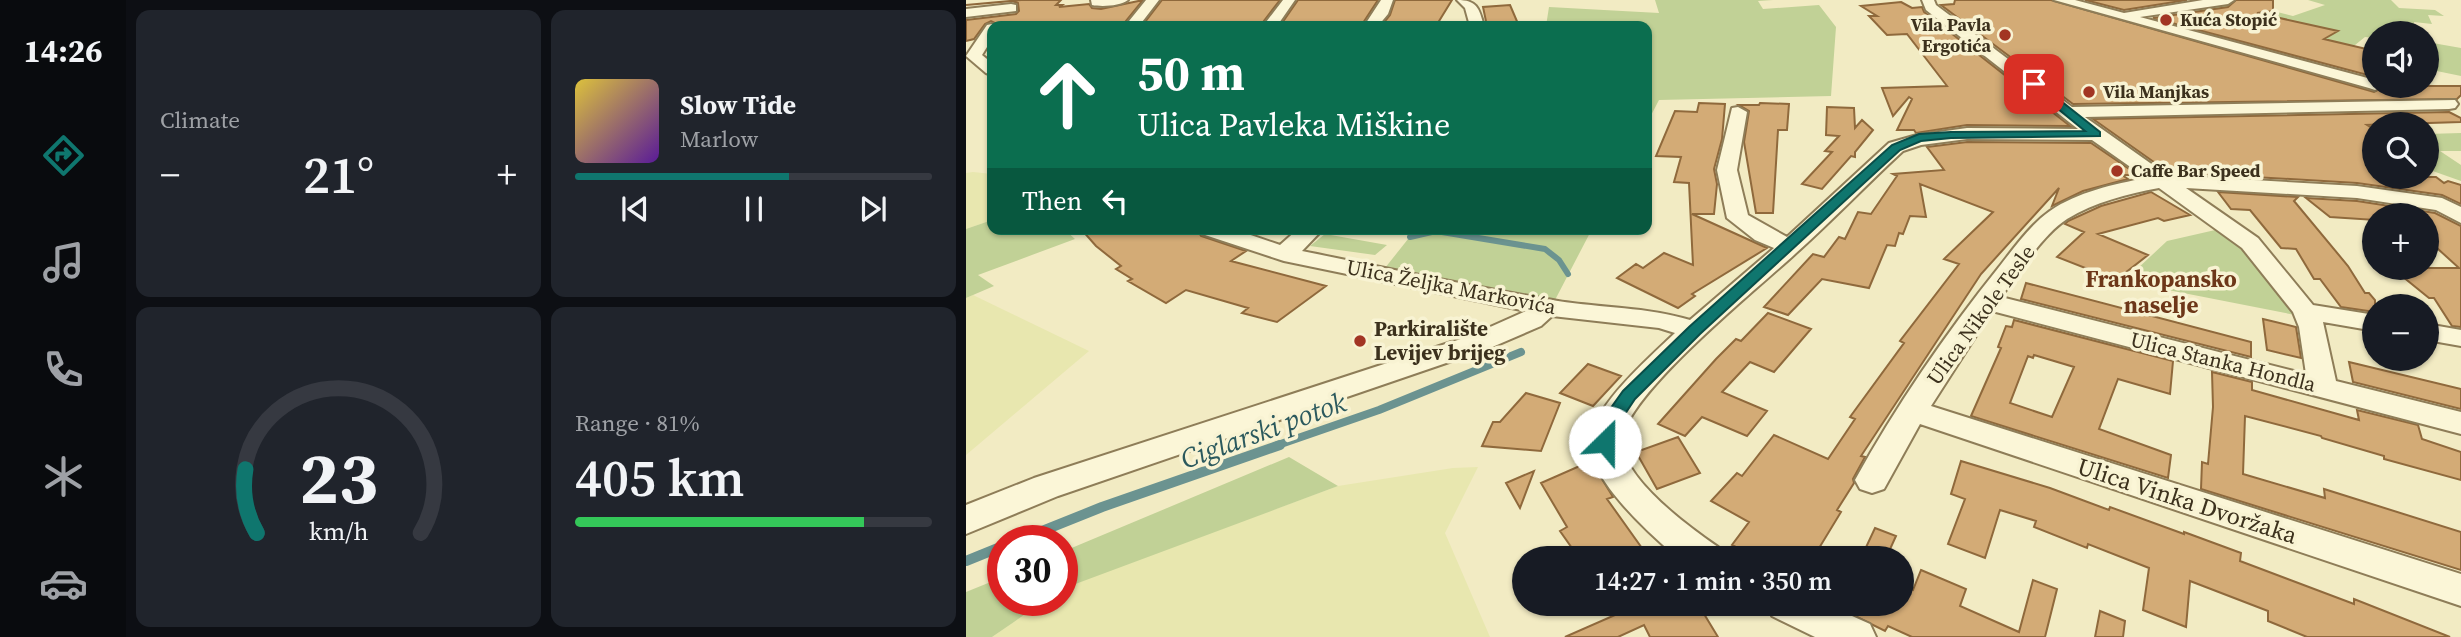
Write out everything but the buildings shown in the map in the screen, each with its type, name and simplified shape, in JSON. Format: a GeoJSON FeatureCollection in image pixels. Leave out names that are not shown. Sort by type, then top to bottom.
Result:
{"type":"FeatureCollection","features":[{"type":"Feature","properties":{"kind":"street"},"geometry":{"type":"LineString","coordinates":[[1096,2],[1122,0]]}},
{"type":"Feature","properties":{"kind":"street"},"geometry":{"type":"LineString","coordinates":[[1136,21],[1153,0]]}},
{"type":"Feature","properties":{"kind":"street"},"geometry":{"type":"LineString","coordinates":[[1274,21],[1289,0]]}},
{"type":"Feature","properties":{"kind":"street"},"geometry":{"type":"LineString","coordinates":[[1375,21],[1387,0]]}},
{"type":"Feature","properties":{"kind":"street"},"geometry":{"type":"LineString","coordinates":[[1463,0],[1471,6],[1476,21]]}},
{"type":"Feature","properties":{"kind":"street"},"geometry":{"type":"LineString","coordinates":[[1928,0],[1931,7],[2096,134],[2250,243],[2305,310],[2312,327],[2323,388]]}},
{"type":"Feature","properties":{"kind":"street"},"geometry":{"type":"LineString","coordinates":[[2060,0],[2362,81]]}},
{"type":"Feature","properties":{"kind":"street"},"geometry":{"type":"LineString","coordinates":[[2117,17],[2228,0]]}},
{"type":"Feature","properties":{"kind":"street"},"geometry":{"type":"LineString","coordinates":[[966,13],[1015,4]]}},
{"type":"Feature","properties":{"kind":"street"},"geometry":{"type":"LineString","coordinates":[[999,21],[1015,4]]}},
{"type":"Feature","properties":{"kind":"street"},"geometry":{"type":"LineString","coordinates":[[987,36],[974,56],[987,66]]}},
{"type":"Feature","properties":{"kind":"street"},"geometry":{"type":"LineString","coordinates":[[2428,98],[2455,105]]}},
{"type":"Feature","properties":{"kind":"street"},"geometry":{"type":"LineString","coordinates":[[2070,112],[2455,105]]}},
{"type":"Feature","properties":{"kind":"street"},"geometry":{"type":"LineString","coordinates":[[1738,112],[1727,170],[1738,218],[1763,235],[1789,246]]}},
{"type":"Feature","properties":{"kind":"street"},"geometry":{"type":"LineString","coordinates":[[1687,546],[1678,540],[1617,476],[1605,442],[1612,419],[1629,395],[1694,330],[1896,147],[1919,138],[1951,135],[2096,134]]}},
{"type":"Feature","properties":{"kind":"street","name":"Ulica Nikole Tesle"},"geometry":{"type":"LineString","coordinates":[[1872,480],[1913,411],[1985,301],[2027,247],[2059,215],[2116,190],[2165,181],[2357,192],[2442,204],[2461,216]]}},
{"type":"Feature","properties":{"kind":"street","name":"Ulica Željka Markovića"},"geometry":{"type":"LineString","coordinates":[[1228,235],[1284,254],[1546,307],[1662,320],[1694,330]]}},
{"type":"Feature","properties":{"kind":"street"},"geometry":{"type":"LineString","coordinates":[[1284,254],[1305,235]]}},
{"type":"Feature","properties":{"kind":"street","name":"Ulica Stanka Hondla"},"geometry":{"type":"LineString","coordinates":[[1985,301],[2461,423]]}},
{"type":"Feature","properties":{"kind":"street"},"geometry":{"type":"LineString","coordinates":[[966,520],[1046,488],[1480,342],[1532,320],[1546,307]]}},
{"type":"Feature","properties":{"kind":"street"},"geometry":{"type":"LineString","coordinates":[[2305,310],[2362,321]]}},
{"type":"Feature","properties":{"kind":"street"},"geometry":{"type":"LineString","coordinates":[[2439,334],[2461,338]]}},
{"type":"Feature","properties":{"kind":"street","name":"Ulica Vinka Dvoržaka"},"geometry":{"type":"LineString","coordinates":[[1913,411],[2461,590]]}},
{"type":"Feature","properties":{"kind":"street"},"geometry":{"type":"LineString","coordinates":[[1811,616],[1856,637]]}},
{"type":"Feature","properties":{"kind":"green space"},"geometry":{"type":"Polygon","coordinates":[[[1655,0],[1773,0],[1758,1],[1763,9],[1819,5],[1836,27],[1831,96],[1659,100],[1652,113],[1652,21],[1547,21],[1549,7],[1659,13],[1655,0]]]}},
{"type":"Feature","properties":{"kind":"green space"},"geometry":{"type":"Polygon","coordinates":[[[2308,0],[2391,0],[2399,8],[2435,10],[2444,16],[2428,15],[2431,21],[2362,21],[2362,39],[2350,49],[2319,42],[2337,31],[2254,28],[2194,10],[2238,2],[2293,16],[2325,5],[2308,0]]]}},
{"type":"Feature","properties":{"kind":"green space"},"geometry":{"type":"Polygon","coordinates":[[[2439,44],[2461,48],[2461,76],[2439,71],[2439,44]]]}},
{"type":"Feature","properties":{"kind":"green space"},"geometry":{"type":"Polygon","coordinates":[[[2461,133],[2461,151],[2440,151],[2461,165],[2461,181],[2439,173],[2439,134],[2461,133]]]}},
{"type":"Feature","properties":{"kind":"green space"},"geometry":{"type":"Polygon","coordinates":[[[966,173],[987,173],[987,222],[966,229],[966,173]]]}},
{"type":"Feature","properties":{"kind":"green space"},"geometry":{"type":"Polygon","coordinates":[[[987,222],[987,235],[1071,235],[1075,239],[978,275],[994,286],[966,298],[966,229],[987,222]]]}},
{"type":"Feature","properties":{"kind":"green space"},"geometry":{"type":"Polygon","coordinates":[[[2224,228],[2270,271],[2295,315],[2163,289],[2162,279],[2136,274],[2136,270],[2167,241],[2224,228]]]}},
{"type":"Feature","properties":{"kind":"green space"},"geometry":{"type":"Polygon","coordinates":[[[1324,235],[1387,245],[1375,255],[1310,246],[1324,235]]]}},
{"type":"Feature","properties":{"kind":"green space"},"geometry":{"type":"Polygon","coordinates":[[[1411,235],[1589,235],[1555,300],[1503,294],[1385,268],[1411,235]]]}},
{"type":"Feature","properties":{"kind":"green space"},"geometry":{"type":"Polygon","coordinates":[[[973,295],[1089,351],[966,455],[966,298],[973,295]]]}},
{"type":"Feature","properties":{"kind":"green space"},"geometry":{"type":"Polygon","coordinates":[[[1289,457],[1338,486],[1078,583],[1078,545],[1289,457]]]}},
{"type":"Feature","properties":{"kind":"green space"},"geometry":{"type":"Polygon","coordinates":[[[1478,467],[1445,533],[1490,637],[992,637],[1023,616],[1078,616],[1078,582],[1338,486],[1453,468],[1478,467]]]}},
{"type":"Feature","properties":{"kind":"green space"},"geometry":{"type":"Polygon","coordinates":[[[987,583],[987,616],[1023,616],[992,637],[966,637],[966,592],[987,583]]]}},
{"type":"Feature","properties":{"kind":"waterway"},"geometry":{"type":"LineString","coordinates":[[1410,237],[1419,235]]}},
{"type":"Feature","properties":{"kind":"waterway"},"geometry":{"type":"LineString","coordinates":[[1460,235],[1545,249],[1559,260],[1568,274]]}},
{"type":"Feature","properties":{"kind":"waterway","name":"Ciglarski potok"},"geometry":{"type":"LineString","coordinates":[[1275,446],[1379,410],[1521,352]]}},
{"type":"Feature","properties":{"kind":"waterway","name":"Ciglarski potok"},"geometry":{"type":"LineString","coordinates":[[1057,525],[1280,445]]}},
{"type":"Feature","properties":{"kind":"waterway","name":"Ciglarski potok"},"geometry":{"type":"LineString","coordinates":[[966,561],[987,552]]}},
{"type":"Feature","properties":{"kind":"place","name":"Kuća Stopić"},"geometry":{"type":"Point","coordinates":[2166,20]}},
{"type":"Feature","properties":{"kind":"place","name":"Vila Pavla Ergotića"},"geometry":{"type":"Point","coordinates":[2005,35]}},
{"type":"Feature","properties":{"kind":"place","name":"Vila Manjkas"},"geometry":{"type":"Point","coordinates":[2089,92]}},
{"type":"Feature","properties":{"kind":"place","name":"Caffe Bar Speed"},"geometry":{"type":"Point","coordinates":[2117,171]}},
{"type":"Feature","properties":{"kind":"place","name":"Parkiralište Levijev brijeg"},"geometry":{"type":"Point","coordinates":[1360,341]}},
{"type":"Feature","properties":{"kind":"district","name":"Frankopansko naselje"},"geometry":{"type":"Point","coordinates":[2161,292]}},
{"type":"Feature","properties":{"kind":"route"},"geometry":{"type":"LineString","coordinates":[[1605,442],[1612,419],[1629,395],[1694,330],[1896,147],[1919,138],[1951,135],[2096,134],[2034,84]]}}]}
